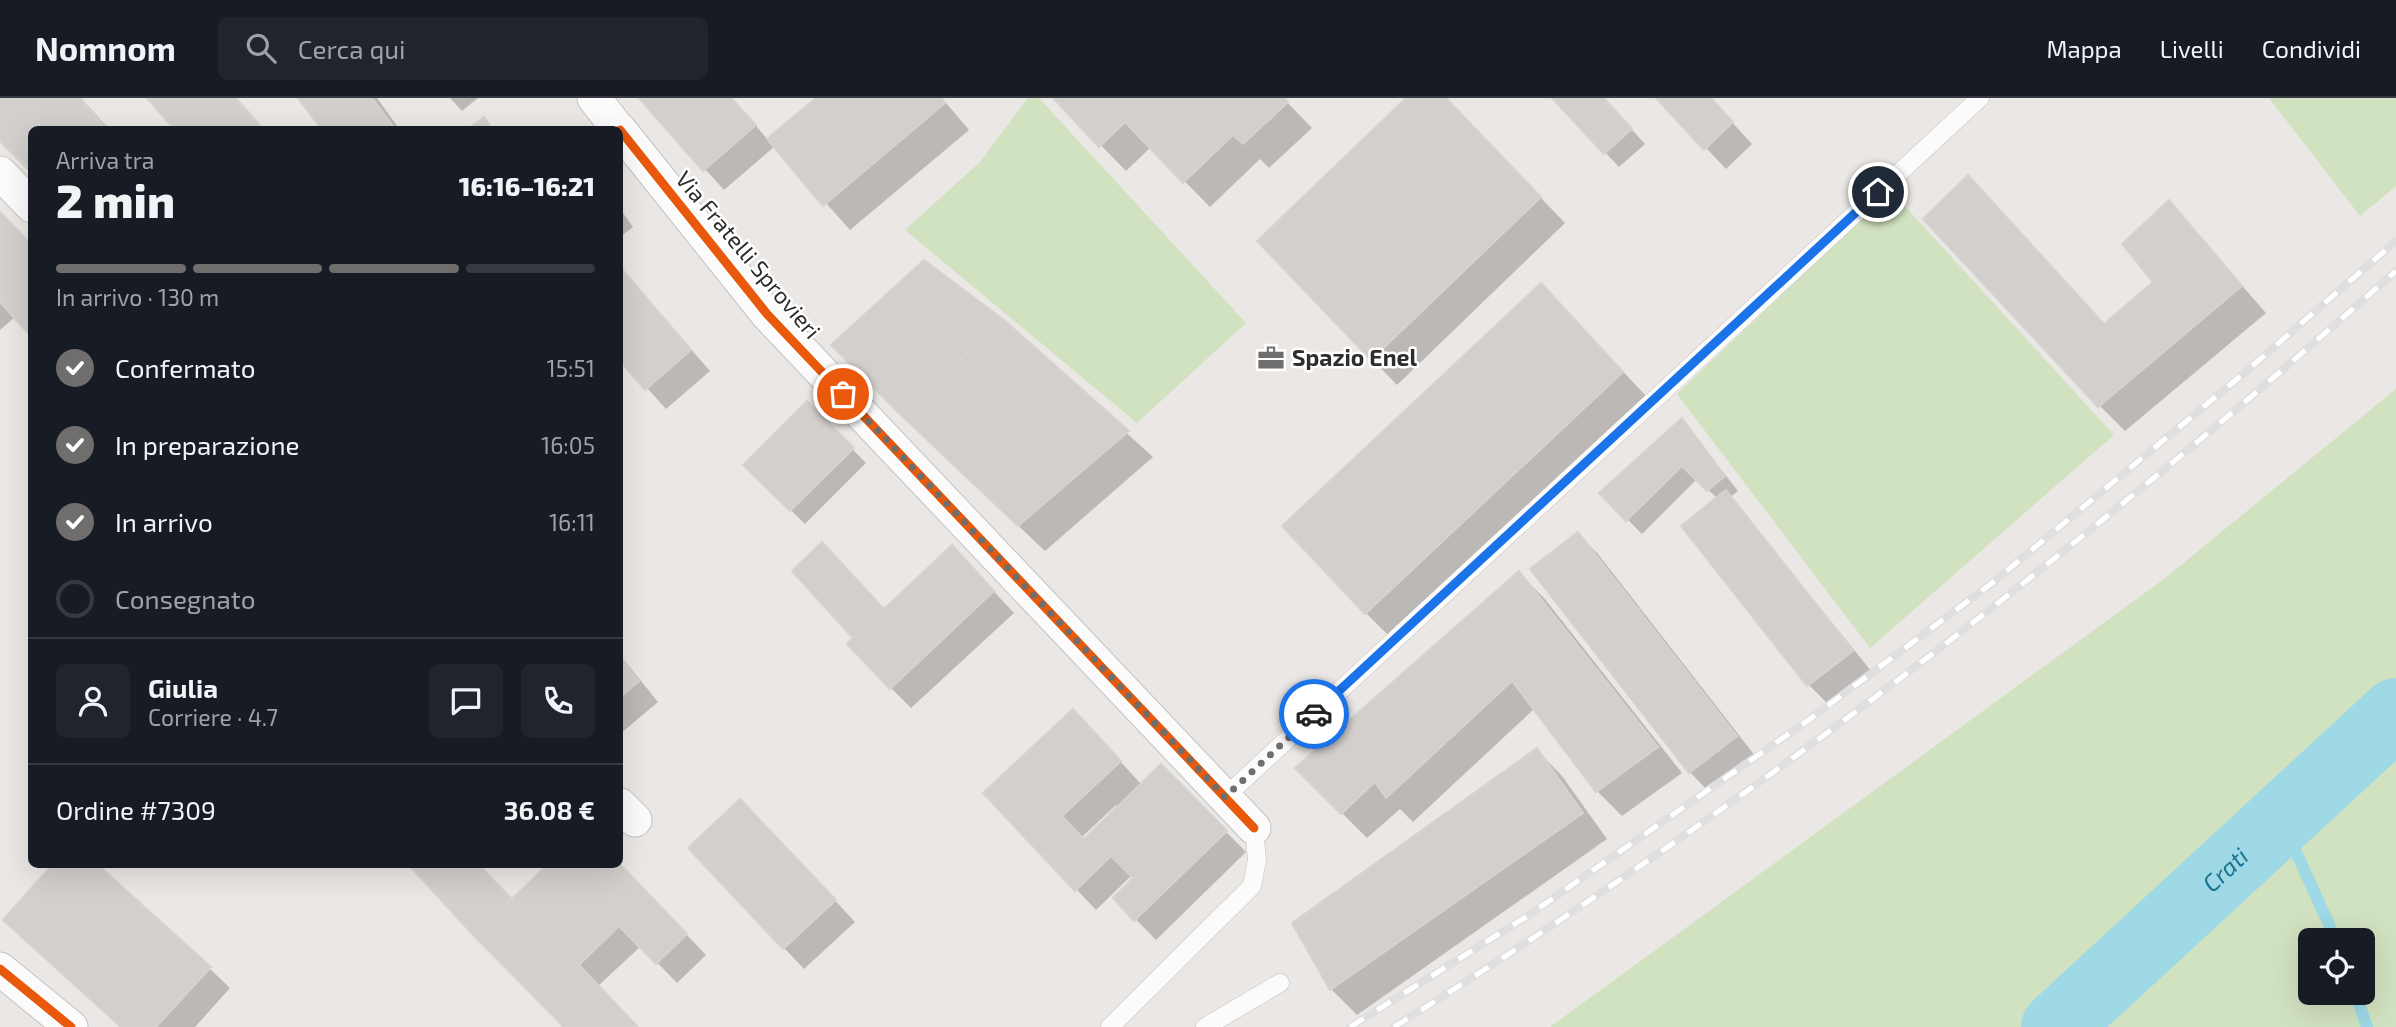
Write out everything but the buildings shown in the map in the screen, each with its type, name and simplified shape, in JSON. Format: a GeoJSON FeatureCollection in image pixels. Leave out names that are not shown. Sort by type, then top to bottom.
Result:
{"type":"FeatureCollection","features":[{"type":"Feature","properties":{"kind":"street","name":"Via Fratelli Sprovieri"},"geometry":{"type":"LineString","coordinates":[[594,98],[616,126]]}},
{"type":"Feature","properties":{"kind":"street","name":"Via Fratelli Sprovieri"},"geometry":{"type":"LineString","coordinates":[[623,135],[767,314],[1254,828]]}},
{"type":"Feature","properties":{"kind":"street"},"geometry":{"type":"LineString","coordinates":[[0,173],[28,202]]}},
{"type":"Feature","properties":{"kind":"street"},"geometry":{"type":"LineString","coordinates":[[0,969],[71,1027]]}},
{"type":"Feature","properties":{"kind":"lane"},"geometry":{"type":"LineString","coordinates":[[1225,797],[1980,98]]}},
{"type":"Feature","properties":{"kind":"lane"},"geometry":{"type":"LineString","coordinates":[[1110,1027],[1252,886],[1257,860],[1254,828]]}},
{"type":"Feature","properties":{"kind":"lane"},"geometry":{"type":"LineString","coordinates":[[1205,1027],[1280,983]]}},
{"type":"Feature","properties":{"kind":"green space"},"geometry":{"type":"Polygon","coordinates":[[[1028,98],[1039,98],[1246,323],[1137,423],[905,230],[980,162],[1028,98]]]}},
{"type":"Feature","properties":{"kind":"green space"},"geometry":{"type":"Polygon","coordinates":[[[2269,98],[2396,98],[2396,186],[2360,216],[2269,98]]]}},
{"type":"Feature","properties":{"kind":"green space"},"geometry":{"type":"Polygon","coordinates":[[[1891,191],[2114,435],[1870,648],[1677,394],[1891,191]]]}},
{"type":"Feature","properties":{"kind":"green space"},"geometry":{"type":"Polygon","coordinates":[[[2396,389],[2396,1027],[1550,1027],[2164,579],[2396,389]]]}},
{"type":"Feature","properties":{"kind":"waterway","name":"Crati"},"geometry":{"type":"LineString","coordinates":[[2056,1027],[2396,713]]}},
{"type":"Feature","properties":{"kind":"waterway"},"geometry":{"type":"LineString","coordinates":[[2281,819],[2331,928]]}},
{"type":"Feature","properties":{"kind":"waterway"},"geometry":{"type":"LineString","coordinates":[[2359,1005],[2367,1027]]}},
{"type":"Feature","properties":{"kind":"railway"},"geometry":{"type":"LineString","coordinates":[[1350,1027],[1526,917],[1810,719],[1992,583],[2243,374],[2396,241]]}},
{"type":"Feature","properties":{"kind":"railway"},"geometry":{"type":"LineString","coordinates":[[1394,1027],[1657,854],[1785,764],[1911,670],[2157,475],[2396,271]]}},
{"type":"Feature","properties":{"kind":"cycle path"},"geometry":{"type":"LineString","coordinates":[[623,134],[767,314],[1254,828]]}},
{"type":"Feature","properties":{"kind":"cycle path"},"geometry":{"type":"LineString","coordinates":[[0,969],[71,1027]]}},
{"type":"Feature","properties":{"kind":"way so far"},"geometry":{"type":"LineString","coordinates":[[843,394],[1225,797],[1314,714]]}},
{"type":"Feature","properties":{"kind":"place","name":"Spazio Enel"},"geometry":{"type":"Point","coordinates":[1271,358]}},
{"type":"Feature","properties":{"kind":"route"},"geometry":{"type":"LineString","coordinates":[[1314,714],[1878,192]]}}]}
